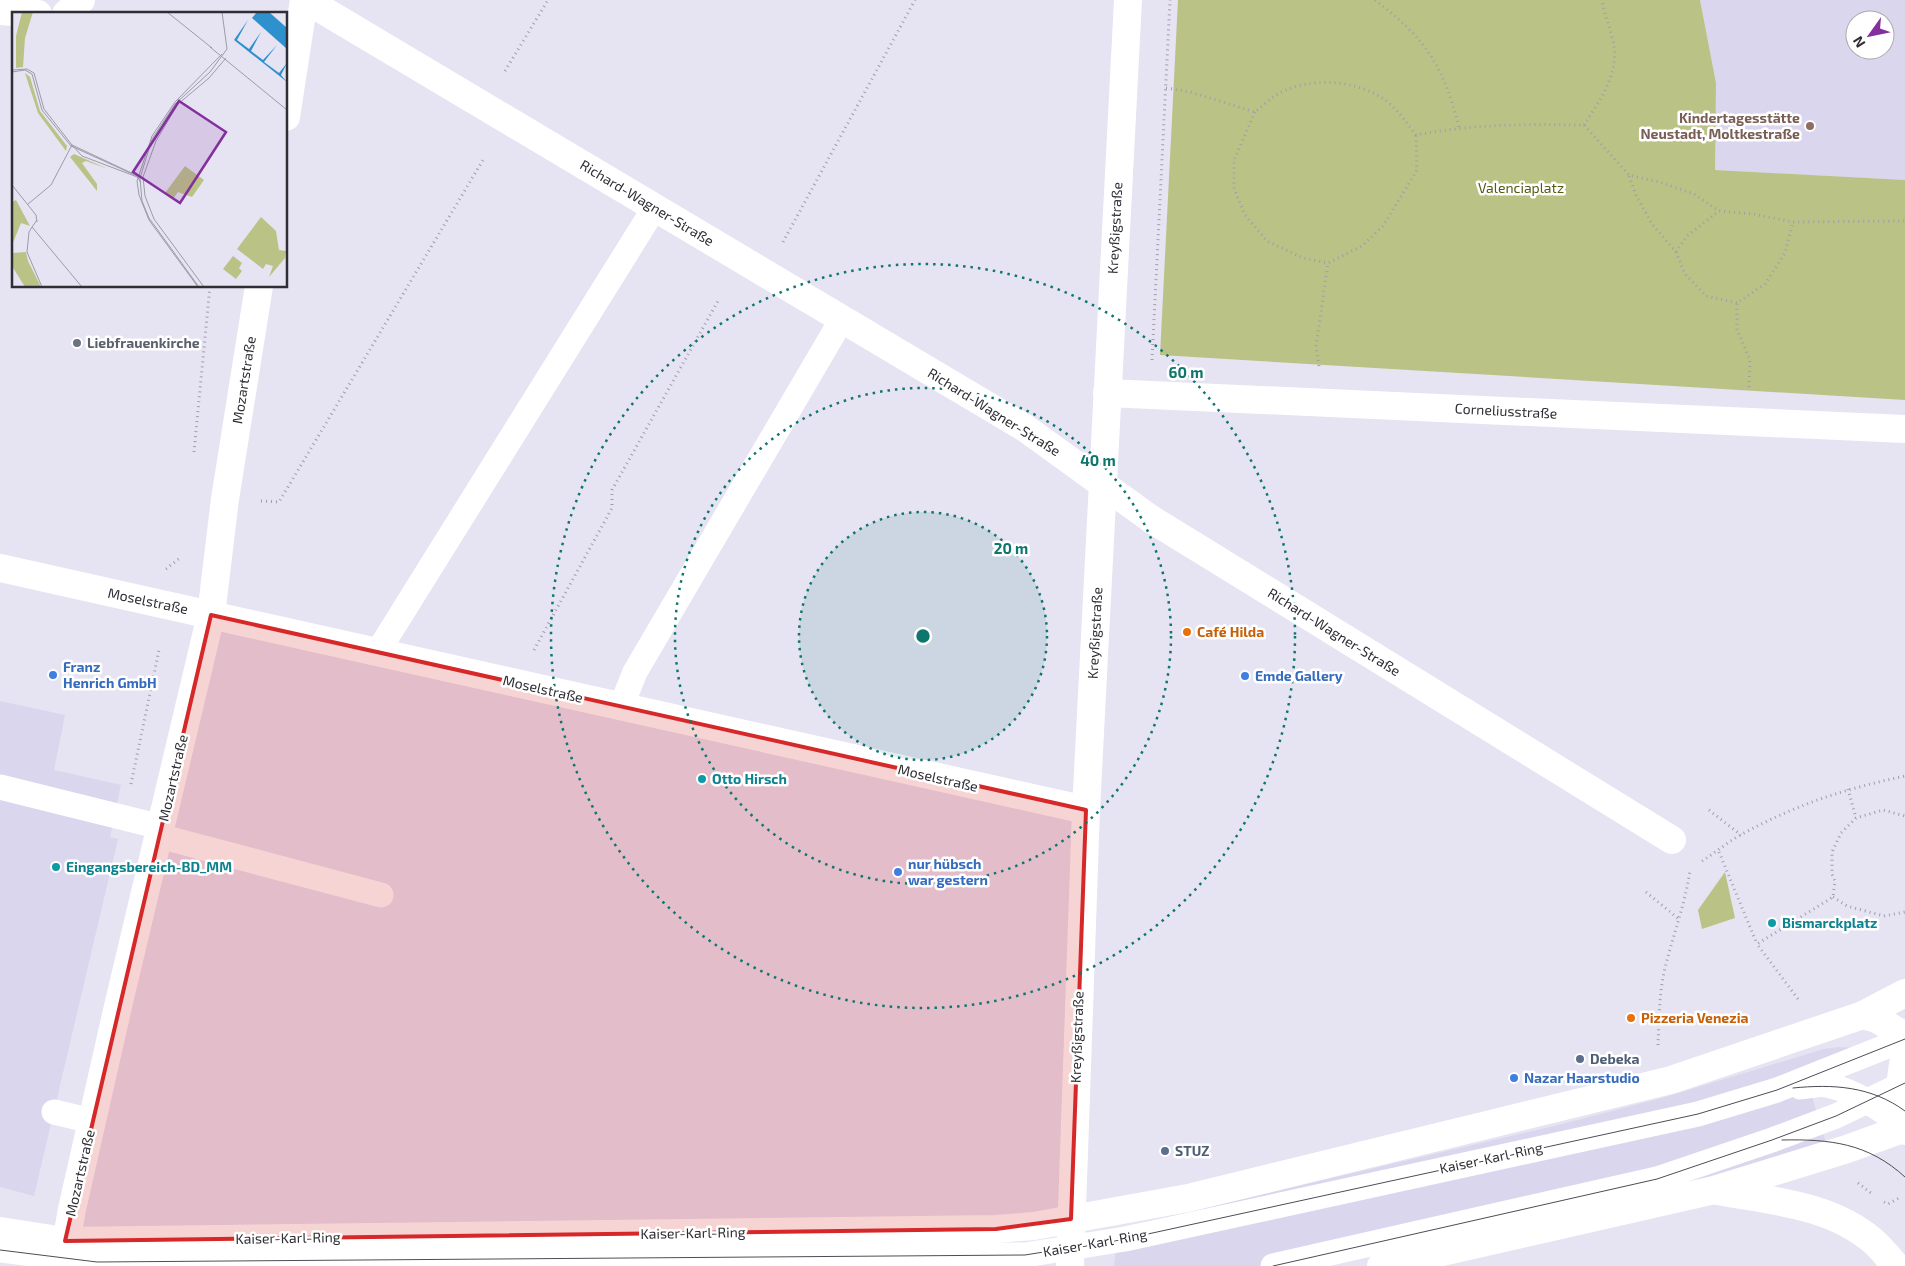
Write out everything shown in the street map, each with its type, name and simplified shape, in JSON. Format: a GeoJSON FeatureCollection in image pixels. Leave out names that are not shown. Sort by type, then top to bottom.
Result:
{"type":"FeatureCollection","features":[{"type":"Feature","properties":{"kind":"street"},"geometry":{"type":"LineString","coordinates":[[68,12],[81,0]]}},
{"type":"Feature","properties":{"kind":"street"},"geometry":{"type":"LineString","coordinates":[[288,105],[305,0]]}},
{"type":"Feature","properties":{"kind":"street","name":"Richard-Wagner-Straße"},"geometry":{"type":"LineString","coordinates":[[305,0],[1025,428],[1151,519],[1672,840]]}},
{"type":"Feature","properties":{"kind":"street","name":"Kreyßigstraße"},"geometry":{"type":"LineString","coordinates":[[1070,1257],[1086,810],[1128,0]]}},
{"type":"Feature","properties":{"kind":"street"},"geometry":{"type":"LineString","coordinates":[[0,11],[13,12]]}},
{"type":"Feature","properties":{"kind":"street","name":"Mozartstraße"},"geometry":{"type":"LineString","coordinates":[[63,1256],[92,1121],[211,615],[225,499],[259,288]]}},
{"type":"Feature","properties":{"kind":"street","name":"Corneliusstraße"},"geometry":{"type":"LineString","coordinates":[[1107,393],[1905,430]]}},
{"type":"Feature","properties":{"kind":"street","name":"Moselstraße"},"geometry":{"type":"LineString","coordinates":[[0,568],[1086,810]]}},
{"type":"Feature","properties":{"kind":"street"},"geometry":{"type":"LineString","coordinates":[[1863,1015],[1905,993]]}},
{"type":"Feature","properties":{"kind":"street"},"geometry":{"type":"LineString","coordinates":[[1863,1015],[1877,1019],[1905,1038]]}},
{"type":"Feature","properties":{"kind":"street","name":"Kaiser-Karl-Ring"},"geometry":{"type":"LineString","coordinates":[[0,1231],[63,1256],[996,1229],[1034,1226],[1188,1198],[1671,1080],[1863,1015]]}},
{"type":"Feature","properties":{"kind":"street"},"geometry":{"type":"LineString","coordinates":[[1381,1266],[1714,1190],[1905,1129],[1903,1084],[1905,1049]]}},
{"type":"Feature","properties":{"kind":"street"},"geometry":{"type":"LineString","coordinates":[[1714,1190],[1818,1210],[1850,1224],[1873,1241],[1896,1266]]}},
{"type":"Feature","properties":{"kind":"lane"},"geometry":{"type":"LineString","coordinates":[[377,652],[655,207]]}},
{"type":"Feature","properties":{"kind":"lane"},"geometry":{"type":"LineString","coordinates":[[621,707],[635,672],[842,319]]}},
{"type":"Feature","properties":{"kind":"lane"},"geometry":{"type":"LineString","coordinates":[[0,787],[381,895]]}},
{"type":"Feature","properties":{"kind":"lane"},"geometry":{"type":"LineString","coordinates":[[1777,1090],[1905,1038]]}},
{"type":"Feature","properties":{"kind":"lane"},"geometry":{"type":"LineString","coordinates":[[1777,1090],[1826,1084],[1867,1101],[1905,1129]]}},
{"type":"Feature","properties":{"kind":"lane"},"geometry":{"type":"LineString","coordinates":[[1273,1266],[1658,1179],[1759,1145],[1836,1116],[1903,1084]]}},
{"type":"Feature","properties":{"kind":"lane","name":"Kaiser-Karl-Ring"},"geometry":{"type":"LineString","coordinates":[[0,1250],[63,1256],[97,1262],[1070,1257],[1125,1239],[1698,1114],[1777,1090]]}},
{"type":"Feature","properties":{"kind":"lane"},"geometry":{"type":"LineString","coordinates":[[54,1112],[92,1121]]}},
{"type":"Feature","properties":{"kind":"path"},"geometry":{"type":"LineString","coordinates":[[504,71],[548,0]]}},
{"type":"Feature","properties":{"kind":"path"},"geometry":{"type":"LineString","coordinates":[[783,242],[915,0]]}},
{"type":"Feature","properties":{"kind":"path"},"geometry":{"type":"LineString","coordinates":[[1149,395],[1170,0]]}},
{"type":"Feature","properties":{"kind":"path"},"geometry":{"type":"LineString","coordinates":[[1375,0],[1418,38],[1434,60],[1446,81],[1459,127]]}},
{"type":"Feature","properties":{"kind":"path"},"geometry":{"type":"LineString","coordinates":[[1584,126],[1613,74],[1615,54],[1612,37],[1604,17],[1602,0]]}},
{"type":"Feature","properties":{"kind":"path"},"geometry":{"type":"LineString","coordinates":[[1325,81],[1358,87],[1380,97],[1398,112],[1416,135],[1417,170],[1383,226],[1362,246],[1328,262],[1303,258],[1267,241],[1245,215],[1234,189],[1234,160],[1255,112],[1277,95],[1300,86],[1325,81]]}},
{"type":"Feature","properties":{"kind":"path"},"geometry":{"type":"LineString","coordinates":[[1166,88],[1190,92],[1255,112]]}},
{"type":"Feature","properties":{"kind":"path"},"geometry":{"type":"LineString","coordinates":[[1416,135],[1459,127],[1536,124],[1584,126],[1629,176],[1636,195],[1652,224],[1676,252],[1685,274],[1706,296],[1737,303],[1765,284],[1785,253],[1793,222]]}},
{"type":"Feature","properties":{"kind":"path"},"geometry":{"type":"LineString","coordinates":[[225,499],[280,502],[483,160]]}},
{"type":"Feature","properties":{"kind":"path"},"geometry":{"type":"LineString","coordinates":[[1629,176],[1659,182],[1694,194],[1720,211],[1753,214],[1793,222],[1905,221]]}},
{"type":"Feature","properties":{"kind":"path"},"geometry":{"type":"LineString","coordinates":[[1676,252],[1688,236],[1720,211]]}},
{"type":"Feature","properties":{"kind":"path"},"geometry":{"type":"LineString","coordinates":[[1317,402],[1320,371],[1316,346],[1328,262]]}},
{"type":"Feature","properties":{"kind":"path"},"geometry":{"type":"LineString","coordinates":[[193,459],[210,288]]}},
{"type":"Feature","properties":{"kind":"path"},"geometry":{"type":"LineString","coordinates":[[516,683],[612,508],[612,490],[718,301]]}},
{"type":"Feature","properties":{"kind":"path"},"geometry":{"type":"LineString","coordinates":[[1737,303],[1737,329],[1750,360],[1748,423]]}},
{"type":"Feature","properties":{"kind":"path"},"geometry":{"type":"LineString","coordinates":[[162,572],[183,555]]}},
{"type":"Feature","properties":{"kind":"path"},"geometry":{"type":"LineString","coordinates":[[1698,864],[1719,852],[1741,835],[1792,809],[1848,790],[1905,776]]}},
{"type":"Feature","properties":{"kind":"path"},"geometry":{"type":"LineString","coordinates":[[1848,790],[1856,818]]}},
{"type":"Feature","properties":{"kind":"path"},"geometry":{"type":"LineString","coordinates":[[1709,810],[1741,835]]}},
{"type":"Feature","properties":{"kind":"path"},"geometry":{"type":"LineString","coordinates":[[1833,897],[1835,881],[1832,874],[1832,852],[1841,833],[1856,818],[1883,810],[1905,816]]}},
{"type":"Feature","properties":{"kind":"path"},"geometry":{"type":"LineString","coordinates":[[1719,852],[1757,944],[1800,1004]]}},
{"type":"Feature","properties":{"kind":"path"},"geometry":{"type":"LineString","coordinates":[[1658,1049],[1660,1007],[1665,968],[1680,920],[1690,868]]}},
{"type":"Feature","properties":{"kind":"path"},"geometry":{"type":"LineString","coordinates":[[1646,892],[1680,920]]}},
{"type":"Feature","properties":{"kind":"path"},"geometry":{"type":"LineString","coordinates":[[1833,897],[1846,906],[1884,916],[1905,912]]}},
{"type":"Feature","properties":{"kind":"path"},"geometry":{"type":"LineString","coordinates":[[1757,944],[1833,897]]}},
{"type":"Feature","properties":{"kind":"path"},"geometry":{"type":"LineString","coordinates":[[1870,1192],[1875,1196]]}},
{"type":"Feature","properties":{"kind":"path"},"geometry":{"type":"LineString","coordinates":[[1882,1200],[1888,1204],[1899,1198]]}},
{"type":"Feature","properties":{"kind":"highlighted area"},"geometry":{"type":"Polygon","coordinates":[[[211,615],[1086,810],[1071,1219],[996,1229],[65,1241],[211,615]]]}},
{"type":"Feature","properties":{"kind":"shaded area","name":"Kindertagesstätte Neustadt, Moltkestraße"},"geometry":{"type":"Polygon","coordinates":[[[1700,0],[1905,0],[1905,180],[1714,170],[1716,83],[1700,0]]]}},
{"type":"Feature","properties":{"kind":"shaded area"},"geometry":{"type":"Polygon","coordinates":[[[0,701],[65,715],[54,770],[121,785],[110,837],[118,839],[34,1196],[0,1187],[0,701]]]}},
{"type":"Feature","properties":{"kind":"shaded area"},"geometry":{"type":"Polygon","coordinates":[[[1839,1047],[1857,1048],[1805,1074],[1827,1146],[1733,1174],[1319,1266],[1114,1266],[1116,1249],[1129,1229],[1135,1224],[1562,1124],[1662,1098],[1824,1049],[1839,1047]]]}},
{"type":"Feature","properties":{"kind":"green space","name":"Valenciaplatz"},"geometry":{"type":"Polygon","coordinates":[[[1178,0],[1700,0],[1716,83],[1715,170],[1905,180],[1905,400],[1160,355],[1178,0]]]}},
{"type":"Feature","properties":{"kind":"green space"},"geometry":{"type":"Polygon","coordinates":[[[1725,872],[1735,918],[1702,929],[1698,910],[1725,872]]]}},
{"type":"Feature","properties":{"kind":"tram line"},"geometry":{"type":"LineString","coordinates":[[0,1250],[97,1262],[1025,1255],[1125,1239],[1698,1114],[1777,1090],[1905,1039]]}},
{"type":"Feature","properties":{"kind":"tram line"},"geometry":{"type":"LineString","coordinates":[[1273,1266],[1657,1179],[1836,1116],[1905,1083]]}},
{"type":"Feature","properties":{"kind":"tram line"},"geometry":{"type":"LineString","coordinates":[[1793,1088],[1823,1086],[1851,1089],[1879,1096],[1905,1111]]}},
{"type":"Feature","properties":{"kind":"tram line"},"geometry":{"type":"LineString","coordinates":[[1782,1140],[1832,1142],[1848,1145],[1877,1157],[1905,1177]]}},
{"type":"Feature","properties":{"kind":"place","name":"Kindertagesstätte Neustadt, Moltkestraße"},"geometry":{"type":"Point","coordinates":[1810,126]}},
{"type":"Feature","properties":{"kind":"place","name":"Liebfrauenkirche"},"geometry":{"type":"Point","coordinates":[77,343]}},
{"type":"Feature","properties":{"kind":"place","name":"Café Hilda"},"geometry":{"type":"Point","coordinates":[1187,632]}},
{"type":"Feature","properties":{"kind":"place","name":"Franz Henrich GmbH"},"geometry":{"type":"Point","coordinates":[53,675]}},
{"type":"Feature","properties":{"kind":"place","name":"Emde Gallery"},"geometry":{"type":"Point","coordinates":[1245,676]}},
{"type":"Feature","properties":{"kind":"place","name":"Otto Hirsch"},"geometry":{"type":"Point","coordinates":[702,779]}},
{"type":"Feature","properties":{"kind":"place","name":"Eingangsbereich-BD_MM"},"geometry":{"type":"Point","coordinates":[56,867]}},
{"type":"Feature","properties":{"kind":"place","name":"nur hübsch war gestern"},"geometry":{"type":"Point","coordinates":[898,872]}},
{"type":"Feature","properties":{"kind":"place","name":"Bismarckplatz"},"geometry":{"type":"Point","coordinates":[1772,923]}},
{"type":"Feature","properties":{"kind":"place","name":"Pizzeria Venezia"},"geometry":{"type":"Point","coordinates":[1631,1018]}},
{"type":"Feature","properties":{"kind":"place","name":"Debeka"},"geometry":{"type":"Point","coordinates":[1580,1059]}},
{"type":"Feature","properties":{"kind":"place","name":"Nazar Haarstudio"},"geometry":{"type":"Point","coordinates":[1514,1078]}},
{"type":"Feature","properties":{"kind":"place","name":"STUZ"},"geometry":{"type":"Point","coordinates":[1165,1151]}}]}
